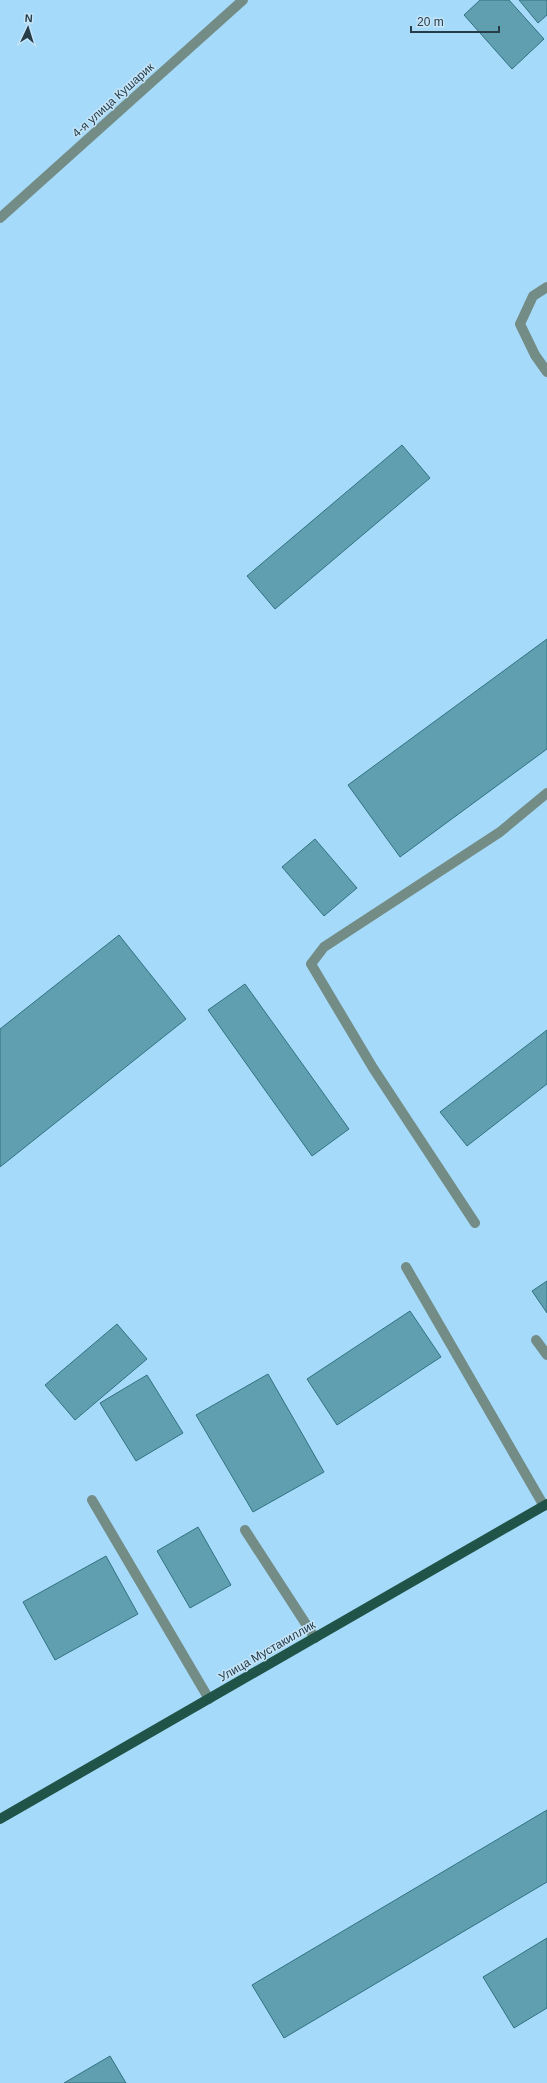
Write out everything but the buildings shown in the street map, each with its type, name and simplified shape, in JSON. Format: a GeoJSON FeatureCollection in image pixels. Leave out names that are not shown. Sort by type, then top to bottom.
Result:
{"type":"FeatureCollection","features":[{"type":"Feature","properties":{"kind":"main road","name":"Улица Мустакиллик"},"geometry":{"type":"LineString","coordinates":[[0,1819],[546,1505]]}},
{"type":"Feature","properties":{"kind":"street","name":"4-я улица Кушарик"},"geometry":{"type":"LineString","coordinates":[[0,218],[243,0]]}},
{"type":"Feature","properties":{"kind":"street"},"geometry":{"type":"LineString","coordinates":[[547,287],[533,296],[520,324],[535,355],[547,372]]}},
{"type":"Feature","properties":{"kind":"street"},"geometry":{"type":"LineString","coordinates":[[475,1223],[373,1068],[312,964],[324,947],[500,832],[547,793]]}},
{"type":"Feature","properties":{"kind":"street"},"geometry":{"type":"LineString","coordinates":[[406,1267],[546,1505]]}},
{"type":"Feature","properties":{"kind":"street"},"geometry":{"type":"LineString","coordinates":[[536,1340],[547,1355]]}},
{"type":"Feature","properties":{"kind":"street"},"geometry":{"type":"LineString","coordinates":[[92,1500],[209,1699]]}},
{"type":"Feature","properties":{"kind":"street"},"geometry":{"type":"LineString","coordinates":[[245,1530],[315,1638]]}}]}
